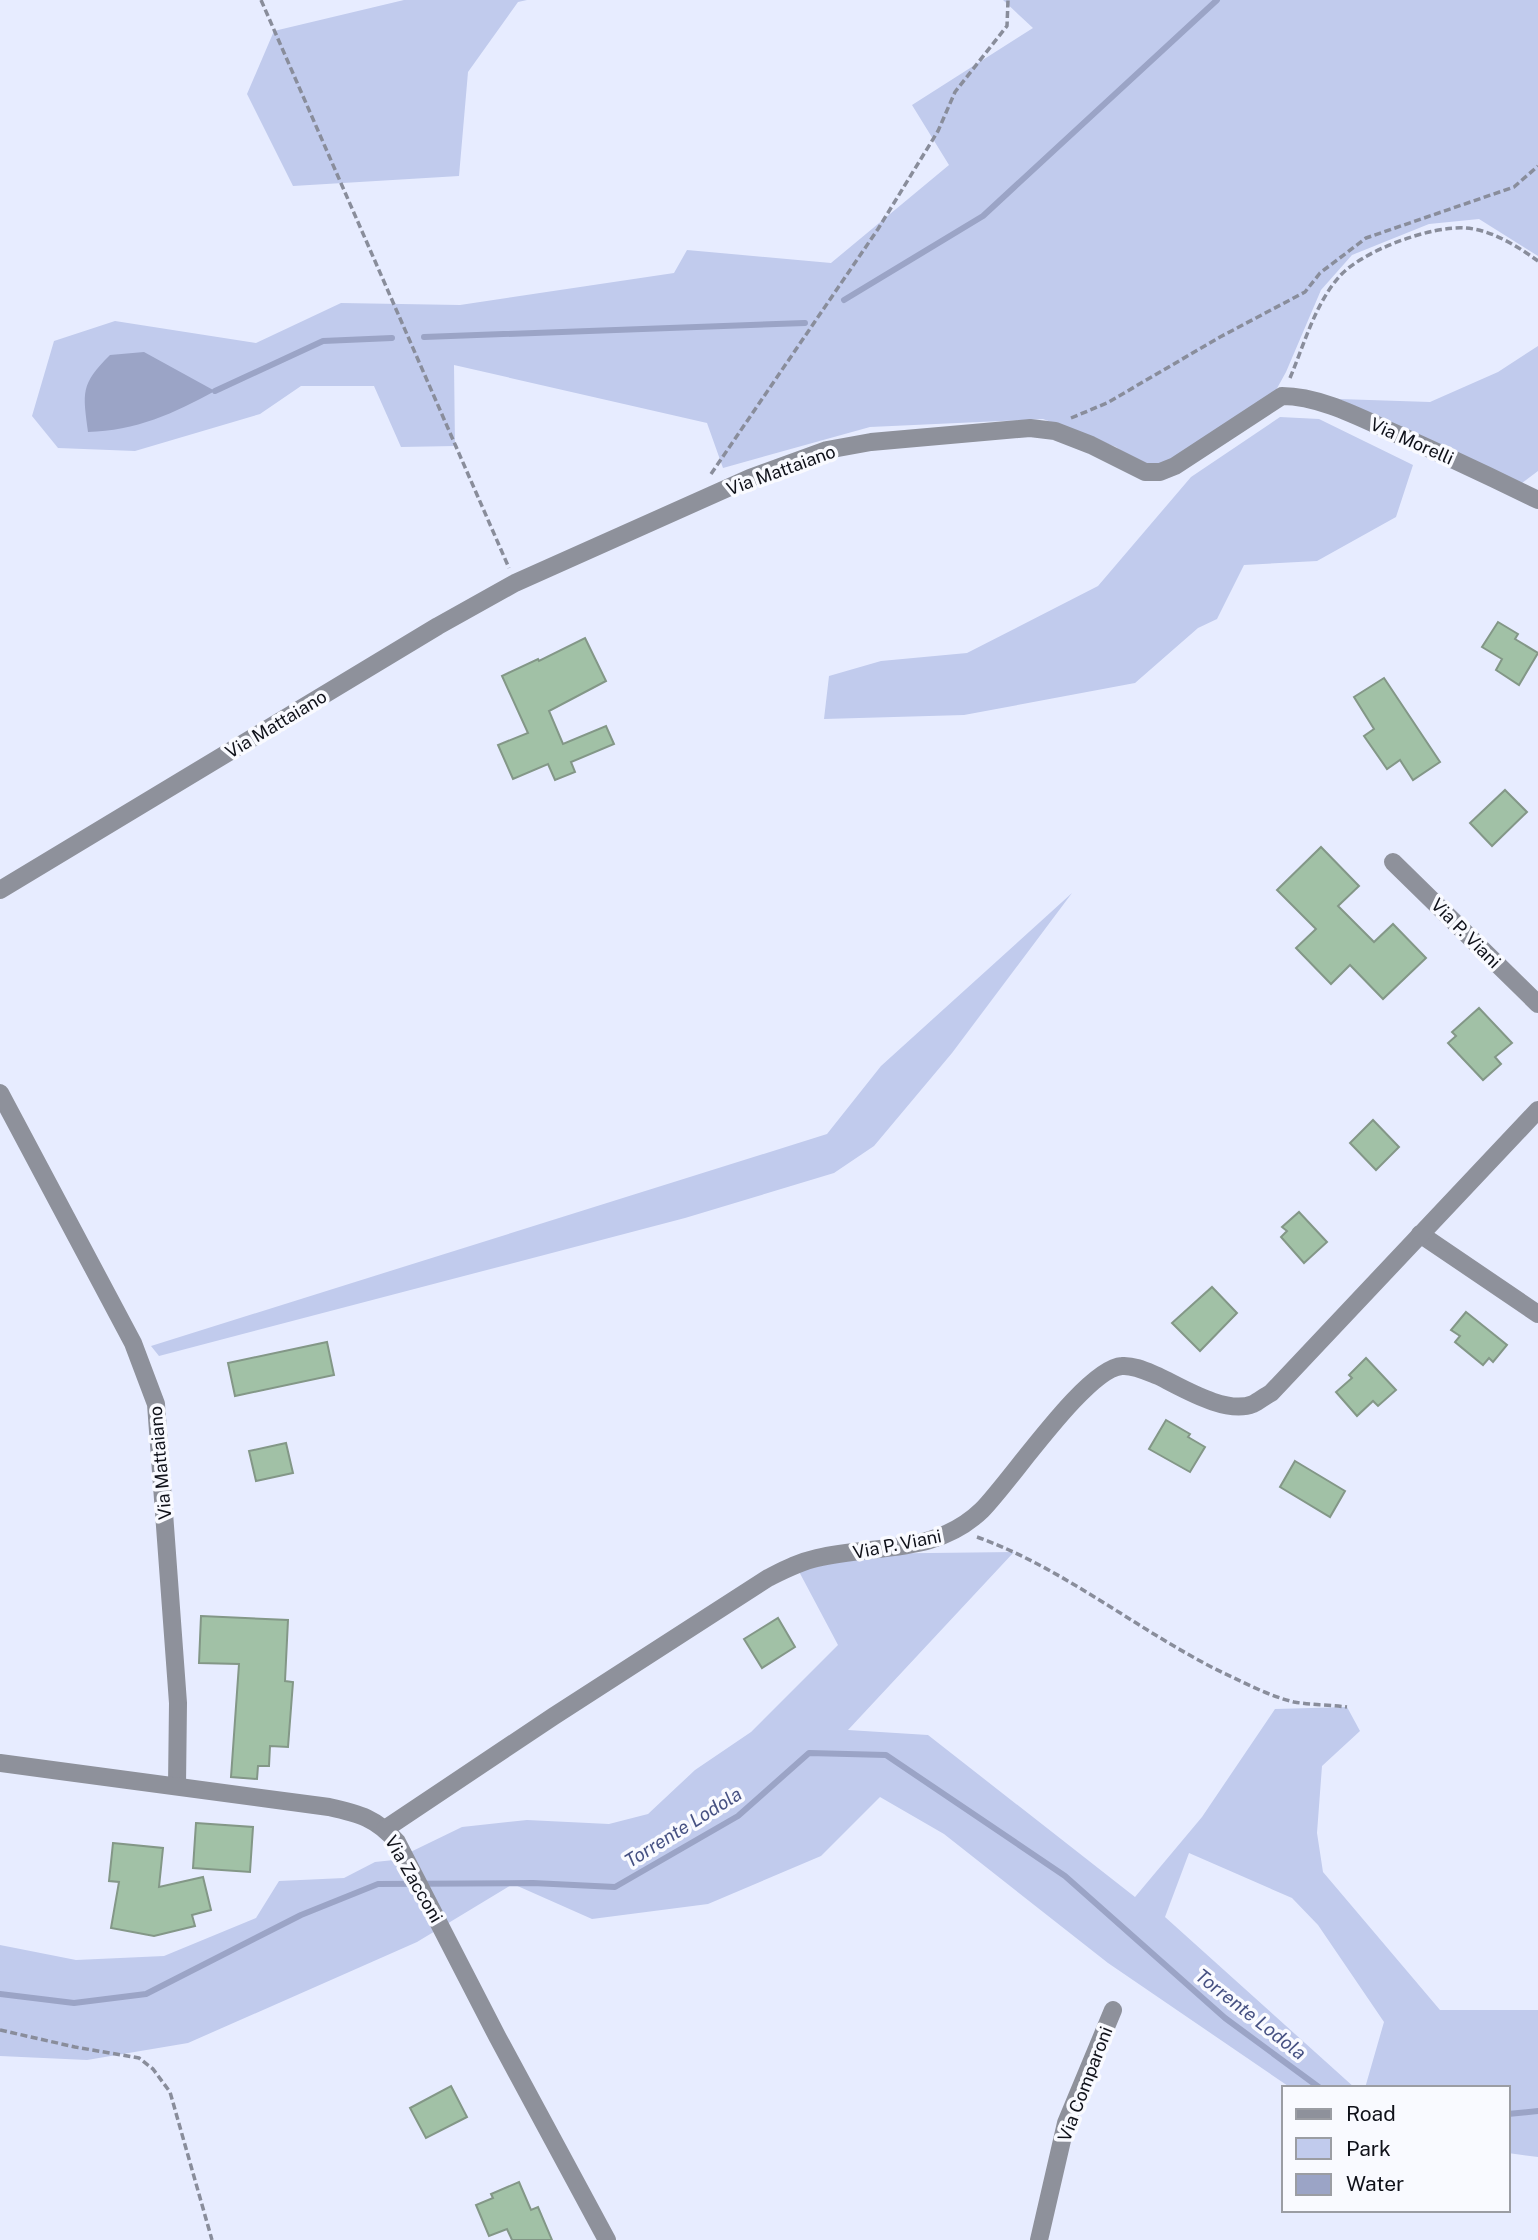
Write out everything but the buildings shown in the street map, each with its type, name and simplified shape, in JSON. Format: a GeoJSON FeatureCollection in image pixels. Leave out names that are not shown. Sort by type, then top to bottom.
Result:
{"type":"FeatureCollection","features":[{"type":"Feature","properties":{"kind":"street","name":"Via Mattaiano"},"geometry":{"type":"LineString","coordinates":[[0,891],[438,626],[515,583],[750,478],[838,448],[871,442],[1016,429],[1055,431],[1091,445],[1145,472],[1160,472],[1183,461],[1282,396]]}},
{"type":"Feature","properties":{"kind":"street","name":"Via Morelli"},"geometry":{"type":"LineString","coordinates":[[1282,396],[1299,396],[1362,418],[1538,500]]}},
{"type":"Feature","properties":{"kind":"street","name":"Via P. Viani"},"geometry":{"type":"LineString","coordinates":[[1394,862],[1538,1004]]}},
{"type":"Feature","properties":{"kind":"street","name":"Via Mattaiano"},"geometry":{"type":"LineString","coordinates":[[0,1093],[133,1343],[156,1404],[178,1703],[177,1786]]}},
{"type":"Feature","properties":{"kind":"street","name":"Via P. Viani"},"geometry":{"type":"LineString","coordinates":[[391,1835],[554,1716],[768,1578],[795,1564],[818,1558],[934,1540],[958,1530],[983,1509],[1079,1395],[1110,1370],[1122,1366],[1146,1371],[1222,1404],[1238,1407],[1252,1404],[1271,1393],[1538,1110]]}},
{"type":"Feature","properties":{"kind":"street"},"geometry":{"type":"LineString","coordinates":[[1420,1234],[1538,1314]]}},
{"type":"Feature","properties":{"kind":"street","name":"Via Zacconi"},"geometry":{"type":"LineString","coordinates":[[0,1763],[329,1807],[361,1815],[391,1835],[607,2240]]}},
{"type":"Feature","properties":{"kind":"street","name":"Via Comparoni"},"geometry":{"type":"LineString","coordinates":[[1039,2240],[1066,2123],[1113,2010]]}},
{"type":"Feature","properties":{"kind":"path"},"geometry":{"type":"LineString","coordinates":[[261,0],[515,583]]}},
{"type":"Feature","properties":{"kind":"path"},"geometry":{"type":"LineString","coordinates":[[691,505],[878,229],[938,131],[955,92],[1007,26],[1008,0]]}},
{"type":"Feature","properties":{"kind":"path"},"geometry":{"type":"LineString","coordinates":[[1055,431],[1074,416],[1107,403],[1220,337],[1305,292],[1320,273],[1366,238],[1514,187],[1538,166]]}},
{"type":"Feature","properties":{"kind":"path"},"geometry":{"type":"LineString","coordinates":[[1282,396],[1326,294],[1353,263],[1374,251],[1448,229],[1467,228],[1494,235],[1519,247],[1538,261]]}},
{"type":"Feature","properties":{"kind":"path"},"geometry":{"type":"LineString","coordinates":[[958,1530],[1014,1552],[1209,1667],[1244,1683],[1294,1702],[1347,1707]]}},
{"type":"Feature","properties":{"kind":"path"},"geometry":{"type":"LineString","coordinates":[[0,2030],[139,2058],[153,2069],[170,2092],[212,2240]]}},
{"type":"Feature","properties":{"kind":"green space"},"geometry":{"type":"Polygon","coordinates":[[[404,0],[527,0],[518,2],[468,72],[459,176],[293,186],[247,94],[274,31],[404,0]]]}},
{"type":"Feature","properties":{"kind":"green space"},"geometry":{"type":"Polygon","coordinates":[[[1003,0],[1538,0],[1538,256],[1479,219],[1429,224],[1352,255],[1321,290],[1275,392],[1165,467],[1138,463],[1116,447],[1043,419],[870,427],[723,468],[707,423],[454,365],[455,446],[401,447],[374,386],[301,386],[260,414],[135,451],[58,448],[32,416],[54,341],[115,321],[256,343],[341,303],[460,305],[674,273],[687,250],[831,263],[949,165],[912,105],[1033,28],[1003,0]]]}},
{"type":"Feature","properties":{"kind":"green space"},"geometry":{"type":"Polygon","coordinates":[[[1538,346],[1538,471],[1522,483],[1339,399],[1430,402],[1498,372],[1538,346]]]}},
{"type":"Feature","properties":{"kind":"green space"},"geometry":{"type":"Polygon","coordinates":[[[1280,417],[1319,419],[1413,465],[1396,517],[1317,561],[1244,565],[1217,619],[1198,628],[1135,683],[964,715],[824,719],[829,676],[881,661],[967,653],[1098,586],[1191,477],[1280,417]]]}},
{"type":"Feature","properties":{"kind":"green space"},"geometry":{"type":"Polygon","coordinates":[[[1072,893],[952,1053],[874,1146],[834,1173],[685,1218],[159,1356],[151,1346],[827,1134],[881,1066],[1072,893]]]}},
{"type":"Feature","properties":{"kind":"green space"},"geometry":{"type":"Polygon","coordinates":[[[1014,1552],[848,1730],[928,1735],[1135,1897],[1202,1817],[1275,1709],[1347,1707],[1360,1731],[1322,1766],[1317,1833],[1323,1872],[1440,2010],[1538,2010],[1538,2157],[1510,2153],[1510,2086],[1366,2086],[1384,2022],[1318,1925],[1292,1898],[1189,1853],[1165,1917],[1353,2086],[1288,2086],[1108,1963],[944,1834],[880,1797],[821,1856],[708,1904],[592,1919],[513,1884],[417,1942],[188,2043],[87,2060],[0,2056],[0,1945],[76,1960],[164,1956],[256,1918],[279,1881],[344,1878],[375,1862],[394,1860],[462,1827],[527,1820],[609,1824],[648,1814],[695,1770],[751,1732],[838,1645],[795,1564],[846,1554],[1014,1552]]]}},
{"type":"Feature","properties":{"kind":"water"},"geometry":{"type":"Polygon","coordinates":[[[144,352],[215,391],[154,419],[122,428],[88,432],[85,398],[93,374],[110,355],[144,352]]]}},
{"type":"Feature","properties":{"kind":"waterway"},"geometry":{"type":"LineString","coordinates":[[844,300],[983,216],[1217,0]]}},
{"type":"Feature","properties":{"kind":"waterway"},"geometry":{"type":"LineString","coordinates":[[424,337],[805,323]]}},
{"type":"Feature","properties":{"kind":"waterway"},"geometry":{"type":"LineString","coordinates":[[215,391],[323,341],[392,338]]}},
{"type":"Feature","properties":{"kind":"waterway","name":"Torrente Lodola"},"geometry":{"type":"LineString","coordinates":[[0,1994],[74,2003],[146,1994],[301,1915],[378,1884],[533,1883],[615,1887],[738,1816],[809,1753],[886,1755],[1065,1876],[1225,2018],[1317,2086]]}},
{"type":"Feature","properties":{"kind":"waterway","name":"Torrente Lodola"},"geometry":{"type":"LineString","coordinates":[[1510,2114],[1538,2111]]}}]}
